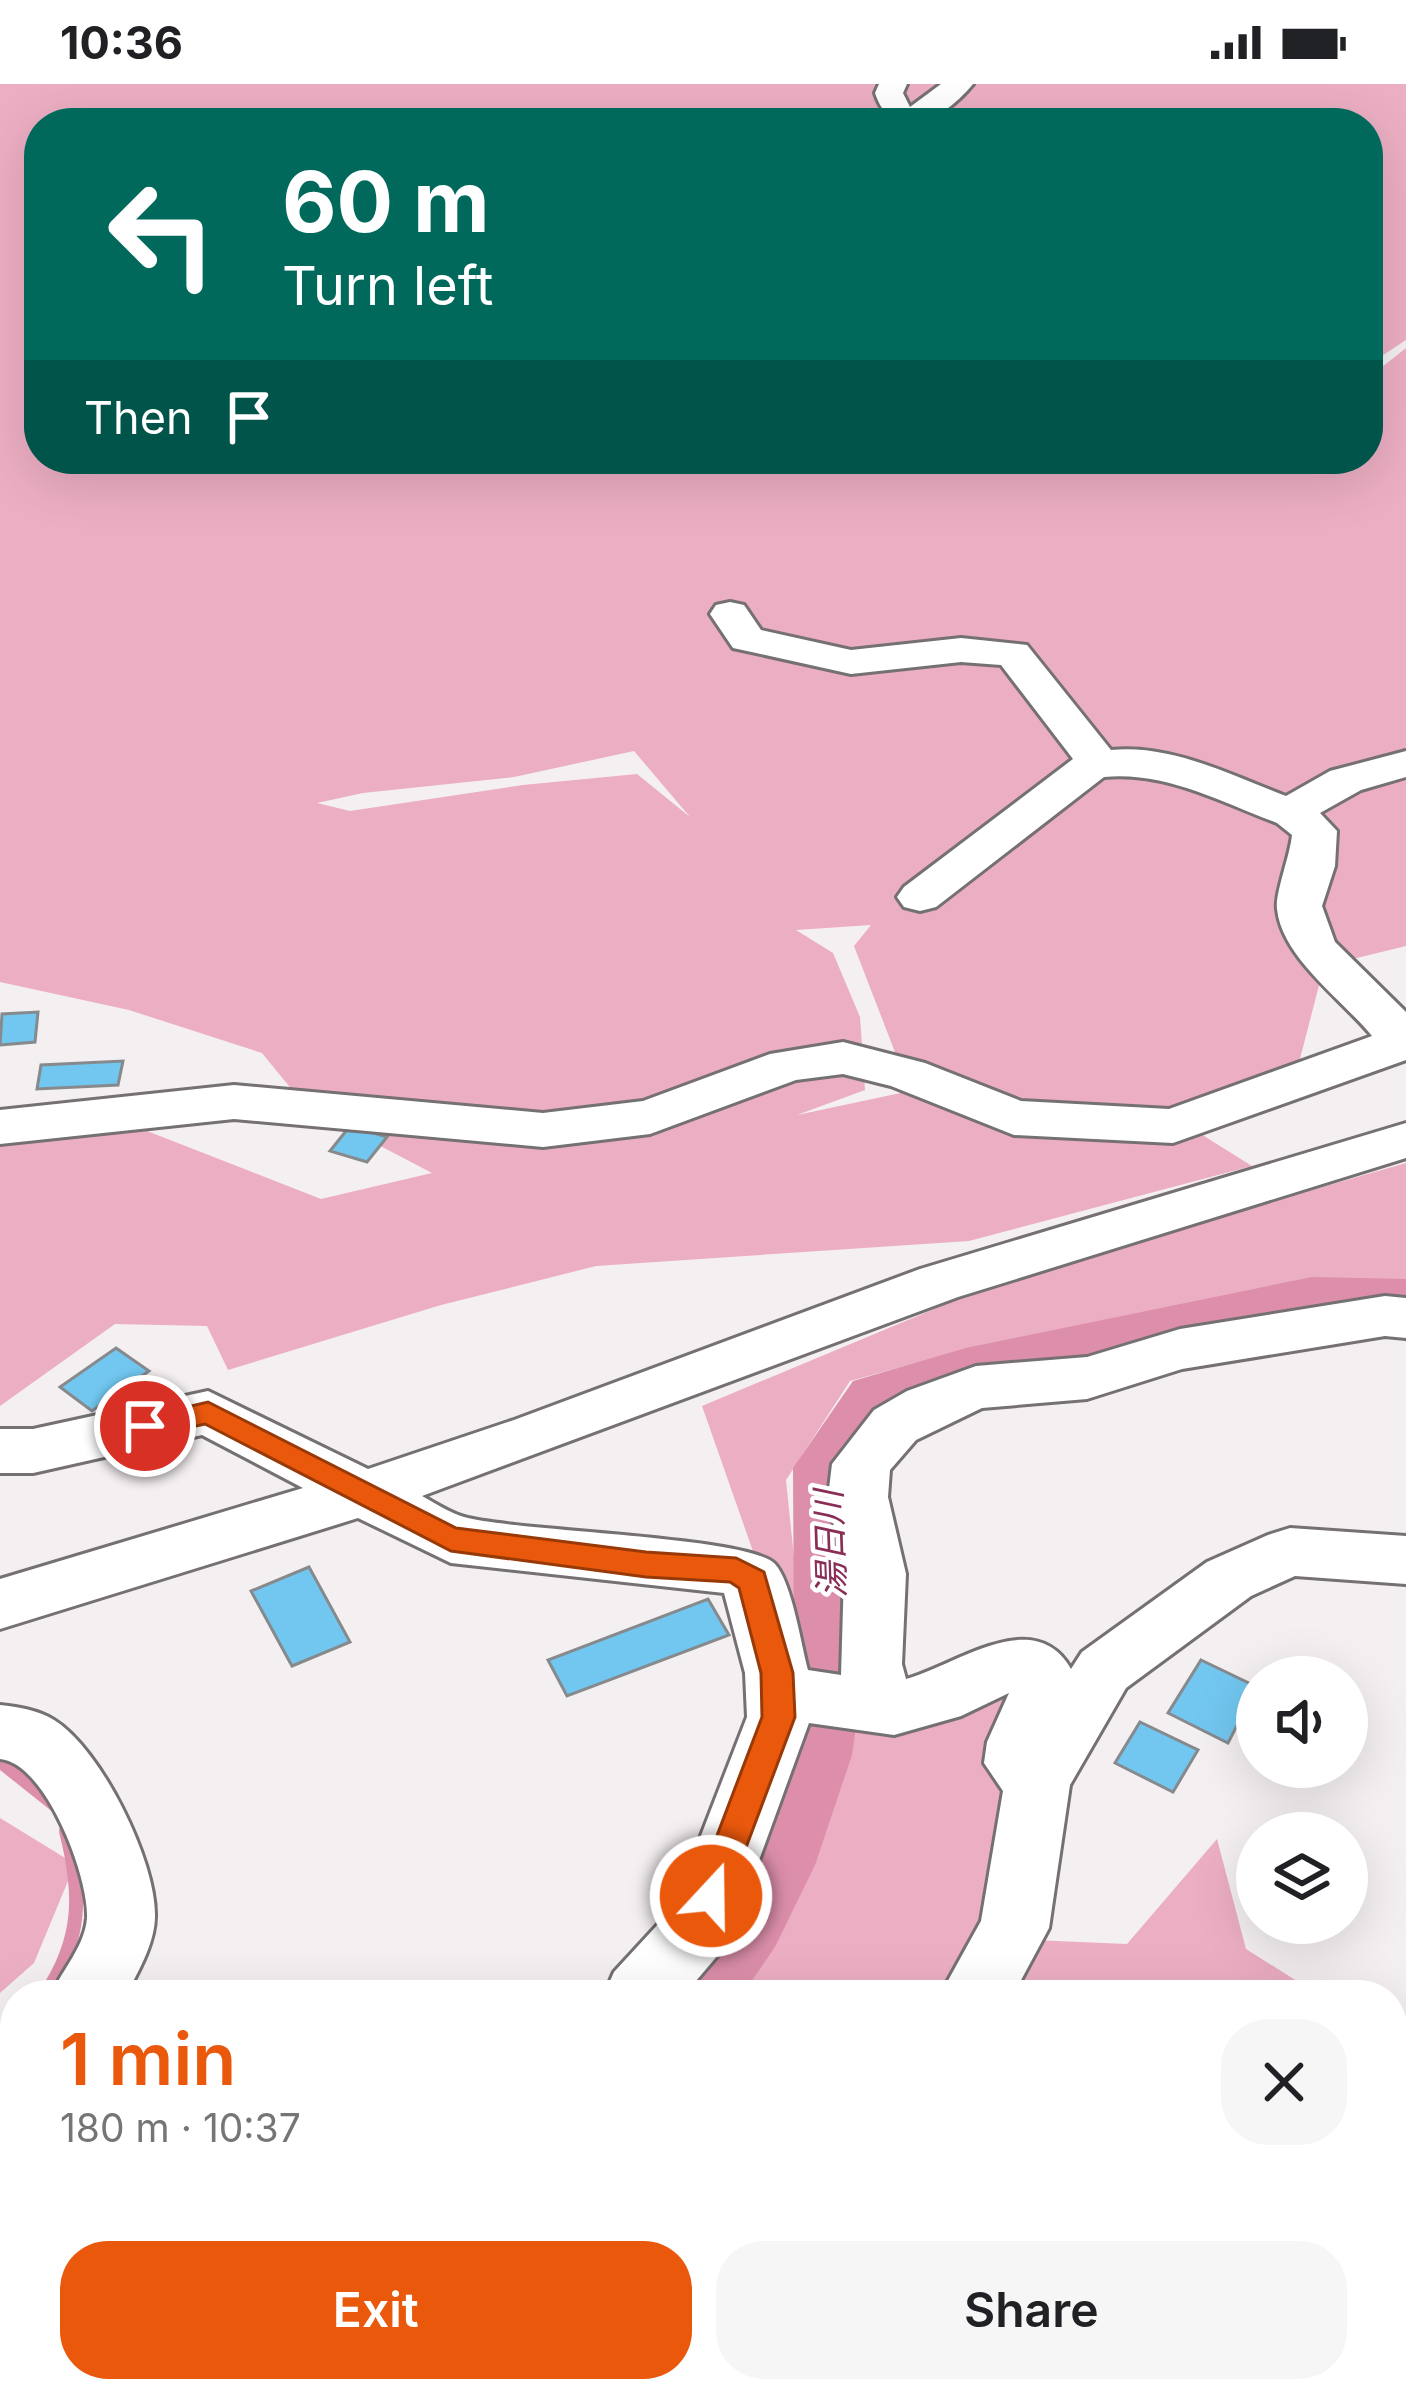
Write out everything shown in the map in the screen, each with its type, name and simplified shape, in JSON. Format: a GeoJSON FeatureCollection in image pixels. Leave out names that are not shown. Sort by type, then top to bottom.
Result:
{"type":"FeatureCollection","features":[{"type":"Feature","properties":{"kind":"street"},"geometry":{"type":"LineString","coordinates":[[928,108],[959,84]]}},
{"type":"Feature","properties":{"kind":"street"},"geometry":{"type":"LineString","coordinates":[[730,614],[747,639],[851,662],[961,650],[1013,654],[1099,764]]}},
{"type":"Feature","properties":{"kind":"street"},"geometry":{"type":"LineString","coordinates":[[0,1126],[234,1102],[543,1130],[650,1118],[788,1065],[843,1058],[907,1074],[1014,1118],[1173,1126],[1405,1043],[1358,987],[1314,948],[1299,906],[1312,866],[1316,831],[1293,814],[1179,770],[1132,761],[1092,765],[920,897]]}},
{"type":"Feature","properties":{"kind":"street"},"geometry":{"type":"LineString","coordinates":[[1293,814],[1305,801],[1368,772],[1406,764]]}},
{"type":"Feature","properties":{"kind":"street"},"geometry":{"type":"LineString","coordinates":[[0,1604],[367,1492],[535,1435],[939,1283],[1406,1140]]}},
{"type":"Feature","properties":{"kind":"street"},"geometry":{"type":"LineString","coordinates":[[881,1707],[870,1664],[875,1574],[858,1497],[861,1464],[895,1425],[927,1406],[976,1387],[1087,1378],[1180,1349],[1340,1322],[1406,1318]]}},
{"type":"Feature","properties":{"kind":"street"},"geometry":{"type":"LineString","coordinates":[[0,1451],[34,1451],[208,1412],[451,1539],[646,1564],[736,1570],[753,1581],[779,1717],[700,1926],[652,1980]]}},
{"type":"Feature","properties":{"kind":"street"},"geometry":{"type":"LineString","coordinates":[[984,1980],[1014,1928],[1038,1781],[1105,1670],[1229,1579],[1289,1552],[1406,1560]]}},
{"type":"Feature","properties":{"kind":"street"},"geometry":{"type":"LineString","coordinates":[[778,1694],[881,1707],[938,1697],[998,1667],[1037,1669],[1046,1683],[1020,1742],[1017,1763],[1038,1781]]}},
{"type":"Feature","properties":{"kind":"street"},"geometry":{"type":"LineString","coordinates":[[0,1732],[28,1737],[65,1773],[106,1843],[122,1918],[97,1980]]}},
{"type":"Feature","properties":{"kind":"shaded area"},"geometry":{"type":"Polygon","coordinates":[[[0,84],[1406,84],[1406,340],[1383,355],[1383,108],[24,108],[24,474],[1383,474],[1383,366],[1406,348],[1406,946],[1324,966],[1294,1082],[1196,1131],[1252,1166],[969,1241],[596,1266],[441,1305],[228,1370],[207,1326],[115,1324],[0,1406],[0,1141],[147,1131],[321,1199],[432,1173],[306,1107],[262,1053],[129,1010],[0,982],[0,84]],[[634,751],[514,777],[363,793],[317,803],[350,811],[523,785],[637,774],[690,817],[634,751]],[[871,925],[796,930],[833,953],[860,1017],[865,1090],[797,1115],[910,1091],[854,946],[871,925]]]}},
{"type":"Feature","properties":{"kind":"shaded area"},"geometry":{"type":"Polygon","coordinates":[[[1406,1163],[1406,1288],[1288,1292],[967,1349],[850,1381],[786,1480],[806,1675],[755,1557],[702,1406],[1018,1274],[1406,1163]]]}},
{"type":"Feature","properties":{"kind":"shaded area"},"geometry":{"type":"Polygon","coordinates":[[[1029,1683],[1008,1939],[1127,1944],[1217,1839],[1236,1911],[1236,1944],[1245,1944],[1295,1980],[688,1980],[834,1716],[1029,1683]]]}},
{"type":"Feature","properties":{"kind":"shaded area"},"geometry":{"type":"Polygon","coordinates":[[[0,1818],[75,1864],[34,1963],[15,1980],[0,1980],[0,1818]]]}},
{"type":"Feature","properties":{"kind":"building"},"geometry":{"type":"Polygon","coordinates":[[[38,1012],[35,1042],[0,1045],[2,1014],[38,1012]]]}},
{"type":"Feature","properties":{"kind":"building"},"geometry":{"type":"Polygon","coordinates":[[[123,1061],[118,1085],[37,1089],[41,1065],[123,1061]]]}},
{"type":"Feature","properties":{"kind":"building"},"geometry":{"type":"Polygon","coordinates":[[[350,1126],[387,1137],[367,1162],[330,1151],[350,1126]]]}},
{"type":"Feature","properties":{"kind":"building"},"geometry":{"type":"Polygon","coordinates":[[[116,1348],[149,1371],[92,1411],[60,1387],[116,1348]]]}},
{"type":"Feature","properties":{"kind":"building"},"geometry":{"type":"Polygon","coordinates":[[[309,1567],[350,1642],[292,1666],[251,1591],[309,1567]]]}},
{"type":"Feature","properties":{"kind":"building"},"geometry":{"type":"Polygon","coordinates":[[[708,1599],[729,1635],[567,1696],[548,1660],[708,1599]]]}},
{"type":"Feature","properties":{"kind":"building"},"geometry":{"type":"Polygon","coordinates":[[[1201,1660],[1236,1677],[1236,1728],[1228,1743],[1168,1713],[1201,1660]]]}},
{"type":"Feature","properties":{"kind":"building"},"geometry":{"type":"Polygon","coordinates":[[[1140,1722],[1198,1750],[1173,1792],[1115,1763],[1140,1722]]]}},
{"type":"Feature","properties":{"kind":"waterway","name":"湯日川"},"geometry":{"type":"LineString","coordinates":[[703,1980],[747,1922],[798,1809],[814,1755],[830,1647],[827,1468],[877,1399],[966,1372],[1312,1300],[1406,1302]]}},
{"type":"Feature","properties":{"kind":"waterway"},"geometry":{"type":"LineString","coordinates":[[0,1761],[54,1804]]}},
{"type":"Feature","properties":{"kind":"waterway"},"geometry":{"type":"LineString","coordinates":[[54,1980],[66,1955],[75,1916],[75,1875],[66,1831]]}},
{"type":"Feature","properties":{"kind":"route"},"geometry":{"type":"LineString","coordinates":[[145,1426],[208,1412],[451,1539],[646,1564],[736,1570],[753,1581],[777,1673],[779,1717],[711,1896]]}}]}
